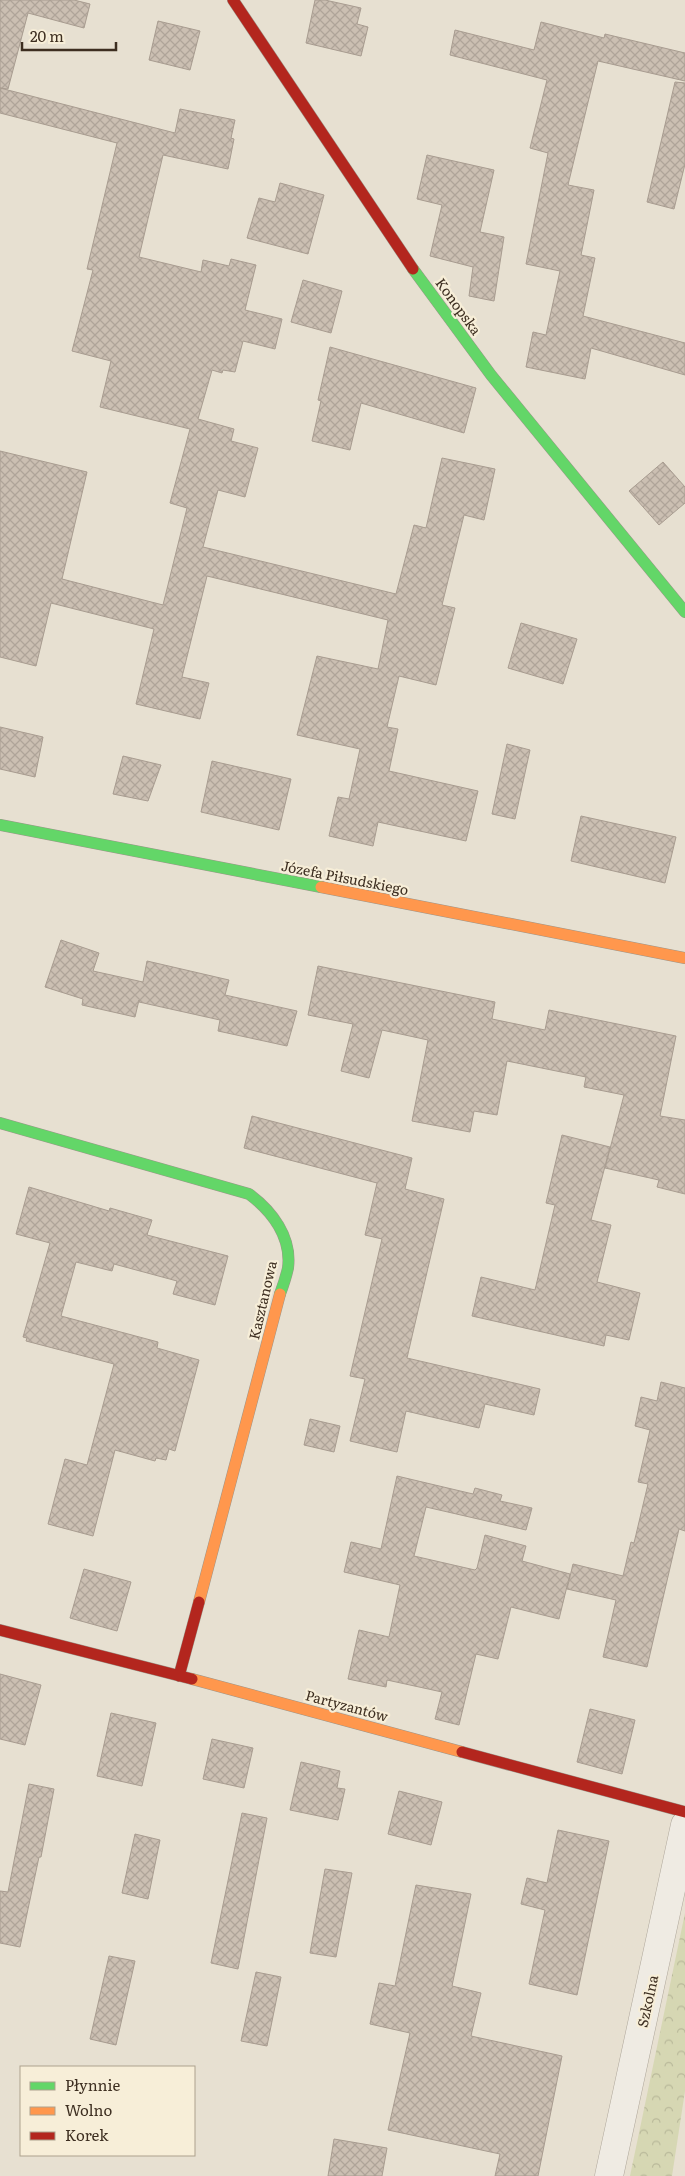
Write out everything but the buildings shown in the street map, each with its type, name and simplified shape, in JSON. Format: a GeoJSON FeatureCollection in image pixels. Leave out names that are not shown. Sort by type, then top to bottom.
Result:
{"type":"FeatureCollection","features":[{"type":"Feature","properties":{"kind":"street","name":"Konopska"},"geometry":{"type":"LineString","coordinates":[[233,0],[423,283],[491,375],[685,612]]}},
{"type":"Feature","properties":{"kind":"street","name":"Józefa Piłsudskiego"},"geometry":{"type":"LineString","coordinates":[[0,825],[685,958]]}},
{"type":"Feature","properties":{"kind":"street","name":"Kasztanowa"},"geometry":{"type":"LineString","coordinates":[[0,1123],[249,1194],[267,1206],[286,1239],[288,1266],[179,1676]]}},
{"type":"Feature","properties":{"kind":"street","name":"Partyzantów"},"geometry":{"type":"LineString","coordinates":[[0,1630],[179,1676],[685,1812]]}},
{"type":"Feature","properties":{"kind":"street","name":"Szkolna"},"geometry":{"type":"LineString","coordinates":[[609,2176],[685,1825]]}},
{"type":"Feature","properties":{"kind":"green space"},"geometry":{"type":"Polygon","coordinates":[[[685,1913],[685,2091],[672,2176],[630,2176],[685,1913]]]}},
{"type":"Feature","properties":{"kind":"traffic: fast"},"geometry":{"type":"LineString","coordinates":[[413,269],[491,375],[685,612]]}},
{"type":"Feature","properties":{"kind":"traffic: fast"},"geometry":{"type":"LineString","coordinates":[[0,825],[321,887]]}},
{"type":"Feature","properties":{"kind":"traffic: fast"},"geometry":{"type":"LineString","coordinates":[[0,1123],[249,1194],[273,1217],[287,1246],[288,1268],[280,1294]]}},
{"type":"Feature","properties":{"kind":"traffic: slow"},"geometry":{"type":"LineString","coordinates":[[321,887],[685,958]]}},
{"type":"Feature","properties":{"kind":"traffic: slow"},"geometry":{"type":"LineString","coordinates":[[199,1602],[280,1294]]}},
{"type":"Feature","properties":{"kind":"traffic: slow"},"geometry":{"type":"LineString","coordinates":[[192,1679],[462,1752]]}},
{"type":"Feature","properties":{"kind":"traffic: jam"},"geometry":{"type":"LineString","coordinates":[[233,0],[413,269]]}},
{"type":"Feature","properties":{"kind":"traffic: jam"},"geometry":{"type":"LineString","coordinates":[[179,1676],[199,1602]]}},
{"type":"Feature","properties":{"kind":"traffic: jam"},"geometry":{"type":"LineString","coordinates":[[0,1630],[192,1679]]}},
{"type":"Feature","properties":{"kind":"traffic: jam"},"geometry":{"type":"LineString","coordinates":[[462,1752],[685,1812]]}}]}
